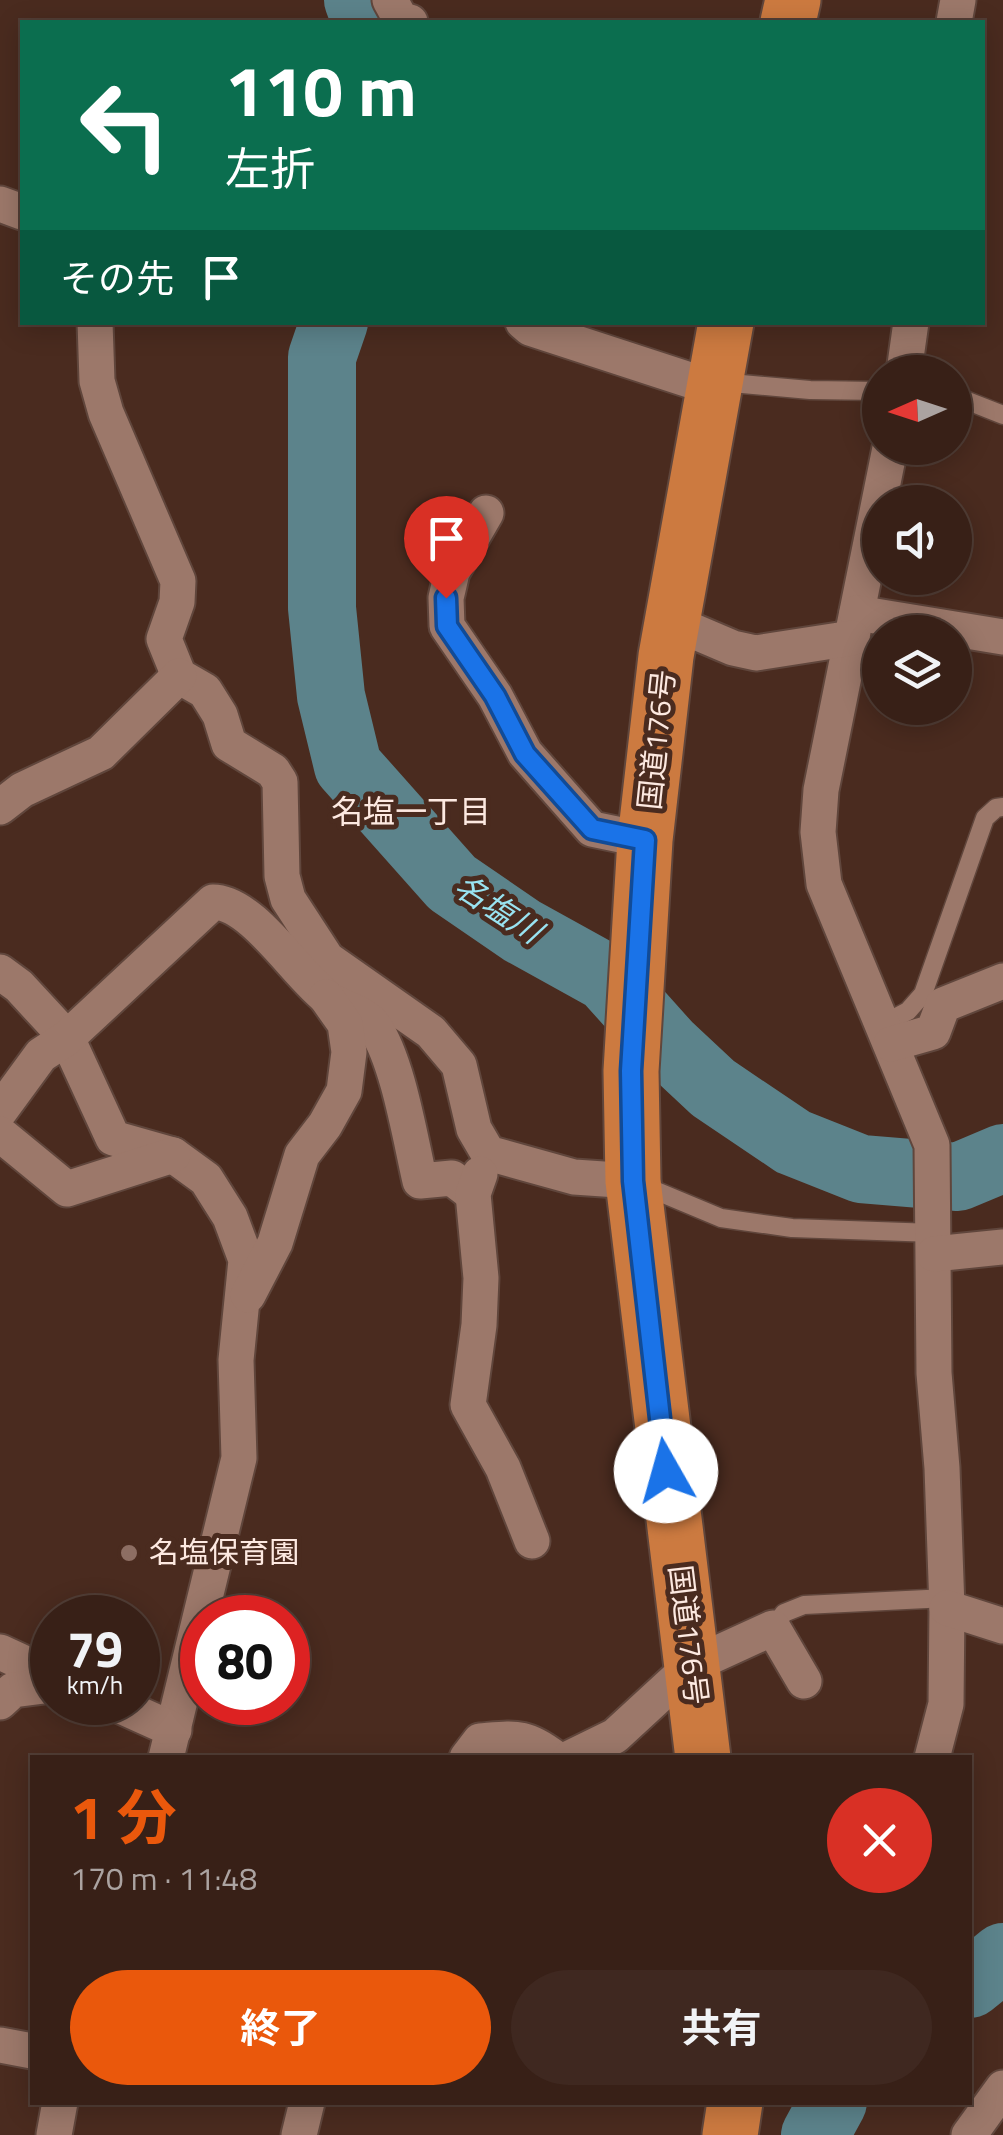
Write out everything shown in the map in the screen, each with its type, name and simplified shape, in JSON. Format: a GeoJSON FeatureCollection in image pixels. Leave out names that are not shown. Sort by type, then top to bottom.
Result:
{"type":"FeatureCollection","features":[{"type":"Feature","properties":{"kind":"highway","name":"国道176号"},"geometry":{"type":"LineString","coordinates":[[703,1755],[633,1181],[631,1071],[645,840],[672,622],[725,325]]}},
{"type":"Feature","properties":{"kind":"highway"},"geometry":{"type":"LineString","coordinates":[[730,2135],[734,2105]]}},
{"type":"Feature","properties":{"kind":"street"},"geometry":{"type":"LineString","coordinates":[[95,325],[97,381],[106,412],[178,581],[177,602],[164,639],[179,676],[205,691],[220,715],[229,744],[273,771],[280,782],[282,876],[288,899],[327,959],[431,1032],[459,1065],[474,1129],[488,1152],[574,1177],[633,1181]]}},
{"type":"Feature","properties":{"kind":"street"},"geometry":{"type":"LineString","coordinates":[[526,325],[714,385]]}},
{"type":"Feature","properties":{"kind":"street"},"geometry":{"type":"LineString","coordinates":[[906,355],[911,325]]}},
{"type":"Feature","properties":{"kind":"street"},"geometry":{"type":"LineString","coordinates":[[887,465],[822,790],[818,832],[824,884],[932,1145],[934,1374],[947,1603],[946,1704],[933,1755]]}},
{"type":"Feature","properties":{"kind":"street"},"geometry":{"type":"LineString","coordinates":[[486,513],[452,572],[446,598],[447,626],[495,696],[525,754],[592,829],[645,840]]}},
{"type":"Feature","properties":{"kind":"street"},"geometry":{"type":"LineString","coordinates":[[672,622],[733,648],[756,653],[854,626],[1003,637]]}},
{"type":"Feature","properties":{"kind":"street"},"geometry":{"type":"LineString","coordinates":[[0,807],[22,790],[101,753],[179,676]]}},
{"type":"Feature","properties":{"kind":"street"},"geometry":{"type":"LineString","coordinates":[[0,1111],[41,1055],[66,1038],[213,902],[224,902],[278,944],[326,997],[344,1024],[349,1052],[344,1090],[325,1125],[302,1155],[275,1243],[241,1309]]}},
{"type":"Feature","properties":{"kind":"street"},"geometry":{"type":"LineString","coordinates":[[0,972],[19,986],[66,1038],[114,1138],[173,1155],[206,1179],[230,1217],[246,1260],[236,1360],[240,1458],[170,1744],[144,1725]]}},
{"type":"Feature","properties":{"kind":"street"},"geometry":{"type":"LineString","coordinates":[[887,1034],[933,1032],[942,1005],[1003,981]]}},
{"type":"Feature","properties":{"kind":"street"},"geometry":{"type":"LineString","coordinates":[[326,997],[373,1023],[390,1062],[420,1181],[452,1178],[472,1194]]}},
{"type":"Feature","properties":{"kind":"street"},"geometry":{"type":"LineString","coordinates":[[0,1134],[67,1189],[173,1155]]}},
{"type":"Feature","properties":{"kind":"street"},"geometry":{"type":"LineString","coordinates":[[488,1152],[472,1194],[481,1278],[468,1406],[503,1468],[532,1541]]}},
{"type":"Feature","properties":{"kind":"street"},"geometry":{"type":"LineString","coordinates":[[934,1231],[1003,1247]]}},
{"type":"Feature","properties":{"kind":"street"},"geometry":{"type":"LineString","coordinates":[[947,1603],[1003,1626]]}},
{"type":"Feature","properties":{"kind":"street"},"geometry":{"type":"LineString","coordinates":[[576,1755],[615,1736],[692,1664],[774,1628],[804,1681]]}},
{"type":"Feature","properties":{"kind":"street"},"geometry":{"type":"LineString","coordinates":[[0,1652],[30,1666]]}},
{"type":"Feature","properties":{"kind":"street"},"geometry":{"type":"LineString","coordinates":[[0,1702],[12,1690],[30,1688]]}},
{"type":"Feature","properties":{"kind":"street"},"geometry":{"type":"LineString","coordinates":[[469,1755],[480,1741],[502,1740],[532,1740],[551,1755]]}},
{"type":"Feature","properties":{"kind":"street"},"geometry":{"type":"LineString","coordinates":[[0,2045],[30,2051]]}},
{"type":"Feature","properties":{"kind":"street"},"geometry":{"type":"LineString","coordinates":[[969,2135],[1003,2088]]}},
{"type":"Feature","properties":{"kind":"street"},"geometry":{"type":"LineString","coordinates":[[54,2135],[59,2105]]}},
{"type":"Feature","properties":{"kind":"street"},"geometry":{"type":"LineString","coordinates":[[298,2135],[306,2105]]}},
{"type":"Feature","properties":{"kind":"lane"},"geometry":{"type":"LineString","coordinates":[[714,385],[862,390]]}},
{"type":"Feature","properties":{"kind":"lane"},"geometry":{"type":"LineString","coordinates":[[972,402],[1003,414]]}},
{"type":"Feature","properties":{"kind":"lane"},"geometry":{"type":"LineString","coordinates":[[887,1034],[923,994],[986,818],[1003,807]]}},
{"type":"Feature","properties":{"kind":"lane"},"geometry":{"type":"LineString","coordinates":[[633,1181],[721,1218],[792,1228],[934,1231]]}},
{"type":"Feature","properties":{"kind":"lane"},"geometry":{"type":"LineString","coordinates":[[774,1628],[784,1613],[804,1606],[947,1603]]}},
{"type":"Feature","properties":{"kind":"waterway","name":"名塩川"},"geometry":{"type":"LineString","coordinates":[[358,0],[365,20]]}},
{"type":"Feature","properties":{"kind":"waterway","name":"名塩川"},"geometry":{"type":"LineString","coordinates":[[333,325],[322,357],[322,608],[331,696],[348,766],[452,883],[522,931],[607,978],[667,1045],[713,1088],[793,1142],[861,1169],[958,1177],[1003,1158]]}},
{"type":"Feature","properties":{"kind":"waterway","name":"名塩川"},"geometry":{"type":"LineString","coordinates":[[972,1982],[1003,1957]]}},
{"type":"Feature","properties":{"kind":"waterway","name":"名塩川"},"geometry":{"type":"LineString","coordinates":[[815,2135],[831,2105]]}},
{"type":"Feature","properties":{"kind":"place","name":"名塩保育園"},"geometry":{"type":"Point","coordinates":[129,1553]}},
{"type":"Feature","properties":{"kind":"district","name":"名塩一丁目"},"geometry":{"type":"Point","coordinates":[411,812]}},
{"type":"Feature","properties":{"kind":"route"},"geometry":{"type":"LineString","coordinates":[[446,598],[447,626],[495,696],[525,754],[592,829],[645,840],[631,1071],[633,1181],[666,1471]]}}]}
